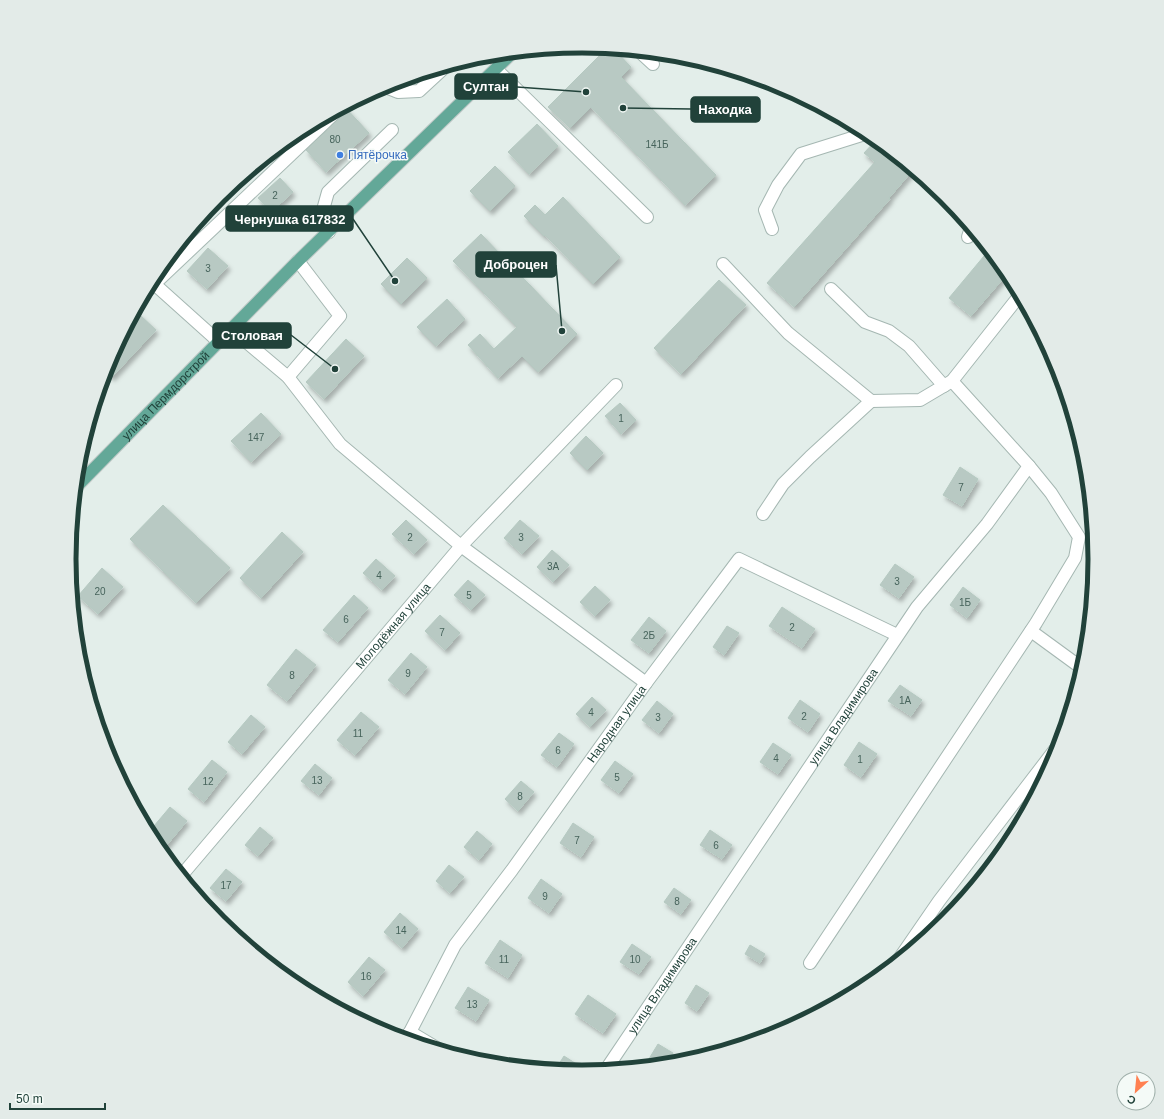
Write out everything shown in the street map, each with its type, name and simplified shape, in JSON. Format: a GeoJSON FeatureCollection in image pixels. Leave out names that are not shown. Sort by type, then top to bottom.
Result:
{"type":"FeatureCollection","features":[{"type":"Feature","properties":{"kind":"main road","name":"улица Пермдорстрой"},"geometry":{"type":"LineString","coordinates":[[82,481],[298,261],[506,59]]}},
{"type":"Feature","properties":{"kind":"street"},"geometry":{"type":"LineString","coordinates":[[645,57],[653,64]]}},
{"type":"Feature","properties":{"kind":"street"},"geometry":{"type":"LineString","coordinates":[[496,69],[647,217]]}},
{"type":"Feature","properties":{"kind":"street"},"geometry":{"type":"LineString","coordinates":[[393,90],[398,92],[419,92],[437,74]]}},
{"type":"Feature","properties":{"kind":"street"},"geometry":{"type":"LineString","coordinates":[[168,269],[321,126]]}},
{"type":"Feature","properties":{"kind":"street"},"geometry":{"type":"LineString","coordinates":[[329,232],[321,217],[328,192],[392,130]]}},
{"type":"Feature","properties":{"kind":"street"},"geometry":{"type":"LineString","coordinates":[[772,229],[765,210],[778,185],[801,154],[859,136]]}},
{"type":"Feature","properties":{"kind":"street"},"geometry":{"type":"LineString","coordinates":[[288,377],[340,316],[298,261]]}},
{"type":"Feature","properties":{"kind":"street"},"geometry":{"type":"LineString","coordinates":[[723,264],[788,333],[871,401],[920,400],[948,383],[1017,299]]}},
{"type":"Feature","properties":{"kind":"street"},"geometry":{"type":"LineString","coordinates":[[154,289],[219,342]]}},
{"type":"Feature","properties":{"kind":"street"},"geometry":{"type":"LineString","coordinates":[[810,963],[1031,631],[1075,558],[1078,537],[1051,493],[1029,466],[948,383],[909,346],[889,331],[865,322],[831,289]]}},
{"type":"Feature","properties":{"kind":"street"},"geometry":{"type":"LineString","coordinates":[[231,329],[288,377],[340,444],[461,546],[646,682]]}},
{"type":"Feature","properties":{"kind":"street","name":"Молодёжная улица"},"geometry":{"type":"LineString","coordinates":[[184,873],[461,546],[616,385]]}},
{"type":"Feature","properties":{"kind":"street"},"geometry":{"type":"LineString","coordinates":[[763,514],[783,484],[871,401]]}},
{"type":"Feature","properties":{"kind":"street","name":"улица Владимирова"},"geometry":{"type":"LineString","coordinates":[[609,1065],[897,635],[917,608],[986,524],[1029,466]]}},
{"type":"Feature","properties":{"kind":"street","name":"Народная улица"},"geometry":{"type":"LineString","coordinates":[[408,1035],[455,945],[512,870],[646,682],[739,559],[897,635]]}},
{"type":"Feature","properties":{"kind":"street"},"geometry":{"type":"LineString","coordinates":[[1031,631],[1077,665]]}},
{"type":"Feature","properties":{"kind":"street"},"geometry":{"type":"LineString","coordinates":[[907,947],[939,901],[1047,760]]}},
{"type":"Feature","properties":{"kind":"building"},"geometry":{"type":"Polygon","coordinates":[[[601,54],[619,54],[631,67],[621,77],[716,175],[685,205],[591,107],[570,128],[548,107],[601,54]]]}},
{"type":"Feature","properties":{"kind":"building"},"geometry":{"type":"Polygon","coordinates":[[[348,110],[369,133],[326,172],[306,150],[348,110]]]}},
{"type":"Feature","properties":{"kind":"building"},"geometry":{"type":"Polygon","coordinates":[[[537,124],[558,146],[529,174],[508,152],[537,124]]]}},
{"type":"Feature","properties":{"kind":"building"},"geometry":{"type":"Polygon","coordinates":[[[872,145],[910,174],[889,198],[890,199],[794,307],[767,283],[875,162],[864,153],[872,145]]]}},
{"type":"Feature","properties":{"kind":"building"},"geometry":{"type":"Polygon","coordinates":[[[495,166],[515,186],[490,211],[470,191],[495,166]]]}},
{"type":"Feature","properties":{"kind":"building"},"geometry":{"type":"Polygon","coordinates":[[[280,178],[293,192],[271,212],[258,198],[280,178]]]}},
{"type":"Feature","properties":{"kind":"building"},"geometry":{"type":"Polygon","coordinates":[[[563,197],[620,257],[593,284],[545,235],[544,236],[524,216],[535,205],[545,215],[563,197]]]}},
{"type":"Feature","properties":{"kind":"building"},"geometry":{"type":"Polygon","coordinates":[[[481,234],[577,334],[538,372],[522,356],[498,378],[468,345],[480,334],[494,349],[517,327],[453,261],[481,234]]]}},
{"type":"Feature","properties":{"kind":"building"},"geometry":{"type":"Polygon","coordinates":[[[208,248],[228,266],[207,289],[187,271],[208,248]]]}},
{"type":"Feature","properties":{"kind":"building"},"geometry":{"type":"Polygon","coordinates":[[[986,254],[1003,278],[971,316],[949,298],[986,254]]]}},
{"type":"Feature","properties":{"kind":"building"},"geometry":{"type":"Polygon","coordinates":[[[407,258],[427,278],[401,304],[381,284],[407,258]]]}},
{"type":"Feature","properties":{"kind":"building"},"geometry":{"type":"Polygon","coordinates":[[[719,280],[746,305],[681,374],[654,348],[719,280]]]}},
{"type":"Feature","properties":{"kind":"building"},"geometry":{"type":"Polygon","coordinates":[[[447,299],[465,319],[436,346],[417,327],[447,299]]]}},
{"type":"Feature","properties":{"kind":"building"},"geometry":{"type":"Polygon","coordinates":[[[139,314],[156,330],[112,377],[110,376],[114,366],[139,314]]]}},
{"type":"Feature","properties":{"kind":"building"},"geometry":{"type":"Polygon","coordinates":[[[346,339],[364,356],[324,399],[306,382],[346,339]]]}},
{"type":"Feature","properties":{"kind":"building"},"geometry":{"type":"Polygon","coordinates":[[[620,403],[636,420],[621,434],[605,416],[620,403]]]}},
{"type":"Feature","properties":{"kind":"building"},"geometry":{"type":"Polygon","coordinates":[[[261,413],[281,434],[251,462],[231,441],[261,413]]]}},
{"type":"Feature","properties":{"kind":"building"},"geometry":{"type":"Polygon","coordinates":[[[586,436],[603,453],[587,470],[570,453],[586,436]]]}},
{"type":"Feature","properties":{"kind":"building"},"geometry":{"type":"Polygon","coordinates":[[[960,467],[978,479],[962,506],[943,495],[960,467]]]}},
{"type":"Feature","properties":{"kind":"building"},"geometry":{"type":"Polygon","coordinates":[[[163,505],[230,568],[196,603],[130,539],[163,505]]]}},
{"type":"Feature","properties":{"kind":"building"},"geometry":{"type":"Polygon","coordinates":[[[406,520],[427,540],[414,554],[392,534],[406,520]]]}},
{"type":"Feature","properties":{"kind":"building"},"geometry":{"type":"Polygon","coordinates":[[[520,520],[539,536],[522,554],[504,538],[520,520]]]}},
{"type":"Feature","properties":{"kind":"building"},"geometry":{"type":"Polygon","coordinates":[[[282,532],[303,552],[261,598],[240,578],[282,532]]]}},
{"type":"Feature","properties":{"kind":"building"},"geometry":{"type":"Polygon","coordinates":[[[552,550],[569,565],[553,582],[537,567],[552,550]]]}},
{"type":"Feature","properties":{"kind":"building"},"geometry":{"type":"Polygon","coordinates":[[[376,559],[395,576],[382,590],[363,573],[376,559]]]}},
{"type":"Feature","properties":{"kind":"building"},"geometry":{"type":"Polygon","coordinates":[[[895,564],[914,577],[899,598],[880,585],[895,564]]]}},
{"type":"Feature","properties":{"kind":"building"},"geometry":{"type":"Polygon","coordinates":[[[102,568],[123,587],[98,614],[78,596],[102,568]]]}},
{"type":"Feature","properties":{"kind":"building"},"geometry":{"type":"Polygon","coordinates":[[[468,580],[485,595],[471,610],[454,595],[468,580]]]}},
{"type":"Feature","properties":{"kind":"building"},"geometry":{"type":"Polygon","coordinates":[[[595,586],[610,600],[595,616],[580,602],[595,586]]]}},
{"type":"Feature","properties":{"kind":"building"},"geometry":{"type":"Polygon","coordinates":[[[963,587],[980,600],[967,618],[950,605],[963,587]]]}},
{"type":"Feature","properties":{"kind":"building"},"geometry":{"type":"Polygon","coordinates":[[[354,595],[368,608],[338,642],[323,630],[354,595]]]}},
{"type":"Feature","properties":{"kind":"building"},"geometry":{"type":"Polygon","coordinates":[[[782,607],[815,629],[802,648],[769,626],[782,607]]]}},
{"type":"Feature","properties":{"kind":"building"},"geometry":{"type":"Polygon","coordinates":[[[440,615],[460,633],[445,650],[425,631],[440,615]]]}},
{"type":"Feature","properties":{"kind":"building"},"geometry":{"type":"Polygon","coordinates":[[[649,617],[666,631],[649,653],[631,640],[649,617]]]}},
{"type":"Feature","properties":{"kind":"building"},"geometry":{"type":"Polygon","coordinates":[[[727,626],[739,633],[724,655],[713,647],[727,626]]]}},
{"type":"Feature","properties":{"kind":"building"},"geometry":{"type":"Polygon","coordinates":[[[296,649],[316,665],[287,701],[267,685],[296,649]]]}},
{"type":"Feature","properties":{"kind":"building"},"geometry":{"type":"Polygon","coordinates":[[[411,653],[427,667],[405,694],[388,680],[411,653]]]}},
{"type":"Feature","properties":{"kind":"building"},"geometry":{"type":"Polygon","coordinates":[[[900,685],[922,700],[911,716],[888,701],[900,685]]]}},
{"type":"Feature","properties":{"kind":"building"},"geometry":{"type":"Polygon","coordinates":[[[592,697],[606,710],[590,727],[576,714],[592,697]]]}},
{"type":"Feature","properties":{"kind":"building"},"geometry":{"type":"Polygon","coordinates":[[[800,700],[820,714],[808,732],[788,718],[800,700]]]}},
{"type":"Feature","properties":{"kind":"building"},"geometry":{"type":"Polygon","coordinates":[[[657,701],[673,714],[659,733],[642,720],[657,701]]]}},
{"type":"Feature","properties":{"kind":"building"},"geometry":{"type":"Polygon","coordinates":[[[361,712],[379,727],[355,755],[337,740],[361,712]]]}},
{"type":"Feature","properties":{"kind":"building"},"geometry":{"type":"Polygon","coordinates":[[[251,715],[265,727],[242,754],[228,742],[251,715]]]}},
{"type":"Feature","properties":{"kind":"building"},"geometry":{"type":"Polygon","coordinates":[[[559,733],[574,744],[557,767],[541,755],[559,733]]]}},
{"type":"Feature","properties":{"kind":"building"},"geometry":{"type":"Polygon","coordinates":[[[859,742],[877,754],[861,777],[844,765],[859,742]]]}},
{"type":"Feature","properties":{"kind":"building"},"geometry":{"type":"Polygon","coordinates":[[[773,743],[791,755],[778,774],[760,762],[773,743]]]}},
{"type":"Feature","properties":{"kind":"building"},"geometry":{"type":"Polygon","coordinates":[[[212,760],[227,772],[204,802],[188,789],[212,760]]]}},
{"type":"Feature","properties":{"kind":"building"},"geometry":{"type":"Polygon","coordinates":[[[615,761],[633,774],[619,793],[601,780],[615,761]]]}},
{"type":"Feature","properties":{"kind":"building"},"geometry":{"type":"Polygon","coordinates":[[[315,764],[332,778],[319,795],[301,781],[315,764]]]}},
{"type":"Feature","properties":{"kind":"building"},"geometry":{"type":"Polygon","coordinates":[[[521,781],[534,792],[518,811],[505,799],[521,781]]]}},
{"type":"Feature","properties":{"kind":"building"},"geometry":{"type":"Polygon","coordinates":[[[170,807],[187,821],[165,847],[152,828],[170,807]]]}},
{"type":"Feature","properties":{"kind":"building"},"geometry":{"type":"Polygon","coordinates":[[[573,823],[594,837],[581,857],[560,843],[573,823]]]}},
{"type":"Feature","properties":{"kind":"building"},"geometry":{"type":"Polygon","coordinates":[[[260,827],[273,838],[258,856],[245,845],[260,827]]]}},
{"type":"Feature","properties":{"kind":"building"},"geometry":{"type":"Polygon","coordinates":[[[710,830],[732,845],[722,859],[700,845],[710,830]]]}},
{"type":"Feature","properties":{"kind":"building"},"geometry":{"type":"Polygon","coordinates":[[[477,831],[492,844],[479,860],[464,847],[477,831]]]}},
{"type":"Feature","properties":{"kind":"building"},"geometry":{"type":"Polygon","coordinates":[[[449,865],[464,877],[450,893],[436,881],[449,865]]]}},
{"type":"Feature","properties":{"kind":"building"},"geometry":{"type":"Polygon","coordinates":[[[226,869],[242,882],[226,901],[210,888],[226,869]]]}},
{"type":"Feature","properties":{"kind":"building"},"geometry":{"type":"Polygon","coordinates":[[[541,879],[562,894],[549,913],[528,898],[541,879]]]}},
{"type":"Feature","properties":{"kind":"building"},"geometry":{"type":"Polygon","coordinates":[[[674,888],[691,900],[681,914],[664,902],[674,888]]]}},
{"type":"Feature","properties":{"kind":"building"},"geometry":{"type":"Polygon","coordinates":[[[400,913],[418,929],[402,948],[384,932],[400,913]]]}},
{"type":"Feature","properties":{"kind":"building"},"geometry":{"type":"Polygon","coordinates":[[[500,940],[522,955],[508,978],[485,963],[500,940]]]}},
{"type":"Feature","properties":{"kind":"building"},"geometry":{"type":"Polygon","coordinates":[[[632,944],[651,957],[639,974],[620,962],[632,944]]]}},
{"type":"Feature","properties":{"kind":"building"},"geometry":{"type":"Polygon","coordinates":[[[750,945],[765,954],[760,963],[745,954],[750,945]]]}},
{"type":"Feature","properties":{"kind":"building"},"geometry":{"type":"Polygon","coordinates":[[[369,957],[385,970],[363,996],[348,982],[369,957]]]}},
{"type":"Feature","properties":{"kind":"building"},"geometry":{"type":"Polygon","coordinates":[[[696,985],[709,993],[697,1011],[685,1003],[696,985]]]}},
{"type":"Feature","properties":{"kind":"building"},"geometry":{"type":"Polygon","coordinates":[[[468,987],[489,1000],[476,1021],[455,1008],[468,987]]]}},
{"type":"Feature","properties":{"kind":"building"},"geometry":{"type":"Polygon","coordinates":[[[588,995],[616,1014],[603,1033],[575,1014],[588,995]]]}},
{"type":"Feature","properties":{"kind":"building"},"geometry":{"type":"Polygon","coordinates":[[[658,1044],[673,1053],[670,1058],[647,1062],[658,1044]]]}},
{"type":"Feature","properties":{"kind":"building"},"geometry":{"type":"Polygon","coordinates":[[[564,1056],[580,1066],[558,1065],[564,1056]]]}},
{"type":"Feature","properties":{"kind":"place","name":"Султан"},"geometry":{"type":"Point","coordinates":[586,92]}},
{"type":"Feature","properties":{"kind":"place","name":"Находка"},"geometry":{"type":"Point","coordinates":[623,108]}},
{"type":"Feature","properties":{"kind":"place","name":"Пятёрочка"},"geometry":{"type":"Point","coordinates":[340,155]}},
{"type":"Feature","properties":{"kind":"place","name":"Чернушка 617832"},"geometry":{"type":"Point","coordinates":[395,281]}},
{"type":"Feature","properties":{"kind":"place","name":"Доброцен"},"geometry":{"type":"Point","coordinates":[562,331]}},
{"type":"Feature","properties":{"kind":"place","name":"Столовая"},"geometry":{"type":"Point","coordinates":[335,369]}}]}
